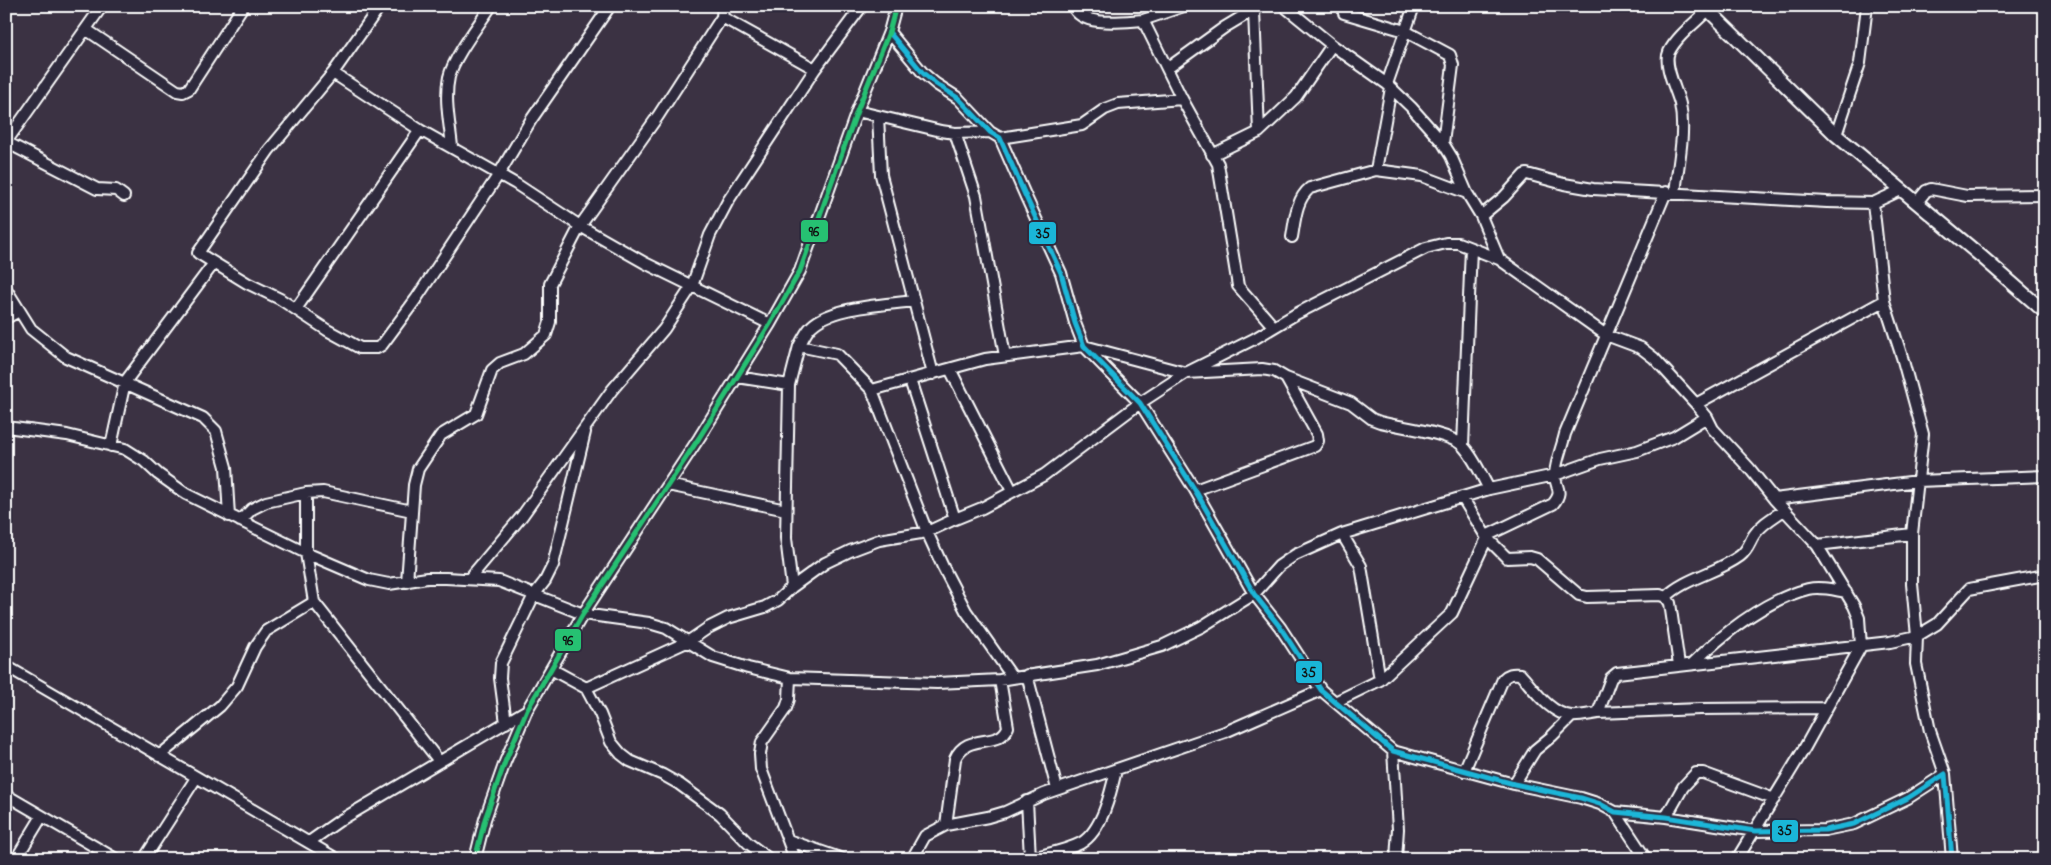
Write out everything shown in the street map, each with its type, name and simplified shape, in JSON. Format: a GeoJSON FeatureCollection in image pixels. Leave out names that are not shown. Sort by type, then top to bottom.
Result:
{"type":"FeatureCollection","features":[{"type":"Feature","properties":{"kind":"street"},"geometry":{"type":"LineString","coordinates":[[102,6],[6,142],[98,189],[116,190],[124,196]]}},
{"type":"Feature","properties":{"kind":"street"},"geometry":{"type":"LineString","coordinates":[[86,30],[177,91],[183,92],[189,89],[243,6]]}},
{"type":"Feature","properties":{"kind":"street"},"geometry":{"type":"LineString","coordinates":[[380,6],[333,73],[268,150],[198,253],[247,283],[280,299],[327,330],[360,348],[377,348],[382,345],[416,299],[532,120],[610,6]]}},
{"type":"Feature","properties":{"kind":"street"},"geometry":{"type":"LineString","coordinates":[[452,147],[448,104],[449,76],[454,64],[491,6]]}},
{"type":"Feature","properties":{"kind":"street"},"geometry":{"type":"LineString","coordinates":[[407,582],[414,485],[418,469],[441,435],[476,414],[492,370],[500,363],[524,354],[546,335],[550,322],[550,284],[580,226],[658,116],[722,17],[723,6]]}},
{"type":"Feature","properties":{"kind":"street"},"geometry":{"type":"LineString","coordinates":[[470,579],[522,516],[612,390],[664,330],[692,286],[716,221],[815,69],[862,6]]}},
{"type":"Feature","properties":{"kind":"street"},"geometry":{"type":"LineString","coordinates":[[475,859],[485,819],[505,762],[527,710],[583,614],[737,378],[800,271],[857,111],[890,32],[896,6]]}},
{"type":"Feature","properties":{"kind":"street"},"geometry":{"type":"LineString","coordinates":[[1073,6],[1074,10],[1086,19],[1097,21],[1143,20],[1184,6]]}},
{"type":"Feature","properties":{"kind":"street"},"geometry":{"type":"LineString","coordinates":[[1284,6],[1332,45],[1389,86],[1411,107],[1443,143],[1451,156],[1467,193],[1481,216],[1499,259]]}},
{"type":"Feature","properties":{"kind":"street"},"geometry":{"type":"LineString","coordinates":[[1343,6],[1344,13],[1405,31],[1433,44],[1452,58],[1453,65],[1443,143]]}},
{"type":"Feature","properties":{"kind":"street"},"geometry":{"type":"LineString","coordinates":[[1376,170],[1389,86],[1414,6]]}},
{"type":"Feature","properties":{"kind":"street"},"geometry":{"type":"LineString","coordinates":[[1836,135],[1860,63],[1867,6]]}},
{"type":"Feature","properties":{"kind":"street"},"geometry":{"type":"LineString","coordinates":[[1168,68],[1225,27],[1257,8],[1259,132]]}},
{"type":"Feature","properties":{"kind":"street"},"geometry":{"type":"LineString","coordinates":[[1335,702],[1380,680],[1452,613],[1487,537],[1553,504],[1558,498],[1560,491],[1555,475],[1565,434],[1606,335],[1671,192],[1682,117],[1680,103],[1669,69],[1668,54],[1677,40],[1706,8],[1773,76],[1836,135],[2045,312]]}},
{"type":"Feature","properties":{"kind":"street"},"geometry":{"type":"LineString","coordinates":[[722,17],[815,69]]}},
{"type":"Feature","properties":{"kind":"street"},"geometry":{"type":"LineString","coordinates":[[1143,20],[1220,174],[1238,286],[1273,326]]}},
{"type":"Feature","properties":{"kind":"street"},"geometry":{"type":"LineString","coordinates":[[890,32],[923,73],[958,98],[990,132],[1000,138],[1061,273],[1075,323],[1084,346],[1140,403],[1195,490],[1254,594],[1280,627],[1321,690],[1393,751],[1514,784],[1581,798],[1615,812],[1666,817],[1755,831],[1825,830],[1854,824],[1908,798],[1944,774]]}},
{"type":"Feature","properties":{"kind":"street"},"geometry":{"type":"LineString","coordinates":[[1212,156],[1259,132],[1296,97],[1332,45]]}},
{"type":"Feature","properties":{"kind":"street"},"geometry":{"type":"LineString","coordinates":[[333,73],[420,130],[544,201],[580,226],[645,263],[770,324]]}},
{"type":"Feature","properties":{"kind":"street"},"geometry":{"type":"LineString","coordinates":[[1000,138],[1082,125],[1105,109],[1118,104],[1182,99]]}},
{"type":"Feature","properties":{"kind":"street"},"geometry":{"type":"LineString","coordinates":[[857,111],[954,133],[990,132]]}},
{"type":"Feature","properties":{"kind":"street"},"geometry":{"type":"LineString","coordinates":[[878,116],[881,175],[933,374]]}},
{"type":"Feature","properties":{"kind":"street"},"geometry":{"type":"LineString","coordinates":[[296,309],[420,130]]}},
{"type":"Feature","properties":{"kind":"street"},"geometry":{"type":"LineString","coordinates":[[954,133],[976,196],[1005,356]]}},
{"type":"Feature","properties":{"kind":"street"},"geometry":{"type":"LineString","coordinates":[[1292,236],[1300,200],[1304,192],[1310,188],[1376,170],[1422,176],[1467,193]]}},
{"type":"Feature","properties":{"kind":"street"},"geometry":{"type":"LineString","coordinates":[[1481,216],[1504,196],[1524,174],[1593,189],[1827,202],[1873,203],[1901,190]]}},
{"type":"Feature","properties":{"kind":"street"},"geometry":{"type":"LineString","coordinates":[[1917,202],[1930,189],[1967,196],[2045,195]]}},
{"type":"Feature","properties":{"kind":"street"},"geometry":{"type":"LineString","coordinates":[[1873,203],[1884,301],[1902,357],[1923,434],[1912,534],[1912,584],[1917,636],[1916,664],[1930,731],[1944,774],[1952,859]]}},
{"type":"Feature","properties":{"kind":"street"},"geometry":{"type":"LineString","coordinates":[[586,688],[689,642],[708,628],[728,618],[765,607],[778,600],[792,587],[825,563],[850,551],[878,540],[927,532],[982,508],[1044,475],[1140,403],[1186,374],[1273,326],[1426,248],[1446,243],[1458,244],[1499,259],[1606,335],[1641,348],[1654,358],[1696,404],[1713,429],[1750,469],[1774,499],[1817,545],[1846,592],[1859,618],[1860,646],[1774,799],[1737,859]]}},
{"type":"Feature","properties":{"kind":"street"},"geometry":{"type":"LineString","coordinates":[[1463,446],[1471,248]]}},
{"type":"Feature","properties":{"kind":"street"},"geometry":{"type":"LineString","coordinates":[[111,446],[125,382],[214,263]]}},
{"type":"Feature","properties":{"kind":"street"},"geometry":{"type":"LineString","coordinates":[[6,290],[31,330],[66,356],[204,418],[216,432],[226,467],[229,516]]}},
{"type":"Feature","properties":{"kind":"street"},"geometry":{"type":"LineString","coordinates":[[792,587],[786,538],[789,385],[800,346],[809,328],[835,314],[853,308],[913,301]]}},
{"type":"Feature","properties":{"kind":"street"},"geometry":{"type":"LineString","coordinates":[[1696,404],[1884,301]]}},
{"type":"Feature","properties":{"kind":"street"},"geometry":{"type":"LineString","coordinates":[[6,318],[19,312]]}},
{"type":"Feature","properties":{"kind":"street"},"geometry":{"type":"LineString","coordinates":[[800,346],[837,354],[872,390],[927,532],[966,611],[1013,678]]}},
{"type":"Feature","properties":{"kind":"street"},"geometry":{"type":"LineString","coordinates":[[872,390],[985,359],[1084,346],[1186,374],[1262,369],[1274,371],[1286,378],[1351,403],[1372,419],[1380,422],[1457,440],[1463,446],[1489,489]]}},
{"type":"Feature","properties":{"kind":"street"},"geometry":{"type":"LineString","coordinates":[[950,369],[1012,491]]}},
{"type":"Feature","properties":{"kind":"street"},"geometry":{"type":"LineString","coordinates":[[737,378],[789,385]]}},
{"type":"Feature","properties":{"kind":"street"},"geometry":{"type":"LineString","coordinates":[[1195,490],[1315,446],[1318,441],[1317,434],[1286,378]]}},
{"type":"Feature","properties":{"kind":"street"},"geometry":{"type":"LineString","coordinates":[[910,380],[955,519]]}},
{"type":"Feature","properties":{"kind":"street"},"geometry":{"type":"LineString","coordinates":[[6,427],[67,436],[111,446],[131,453],[186,494],[306,553],[369,580],[389,584],[427,578],[499,581],[583,614],[649,623],[666,628],[713,657],[729,663],[790,678],[937,683],[1000,680],[1097,665],[1162,646],[1200,627],[1254,594],[1279,566],[1295,555],[1342,534],[1489,489],[1555,475],[1600,459],[1637,451],[1674,437],[1707,418]]}},
{"type":"Feature","properties":{"kind":"street"},"geometry":{"type":"LineString","coordinates":[[506,722],[500,678],[501,663],[534,595],[545,581],[553,565],[586,426]]}},
{"type":"Feature","properties":{"kind":"street"},"geometry":{"type":"LineString","coordinates":[[1774,499],[1918,481],[2045,476]]}},
{"type":"Feature","properties":{"kind":"street"},"geometry":{"type":"LineString","coordinates":[[668,485],[786,510]]}},
{"type":"Feature","properties":{"kind":"street"},"geometry":{"type":"LineString","coordinates":[[240,521],[252,508],[266,502],[306,493],[323,492],[412,512]]}},
{"type":"Feature","properties":{"kind":"street"},"geometry":{"type":"LineString","coordinates":[[306,493],[306,553],[314,602],[439,761]]}},
{"type":"Feature","properties":{"kind":"street"},"geometry":{"type":"LineString","coordinates":[[1462,497],[1487,537],[1507,558],[1530,557],[1537,559],[1579,595],[1587,597],[1660,595],[1666,597],[1670,603],[1679,665]]}},
{"type":"Feature","properties":{"kind":"street"},"geometry":{"type":"LineString","coordinates":[[1666,597],[1683,584],[1714,572],[1748,550],[1754,535],[1784,510]]}},
{"type":"Feature","properties":{"kind":"street"},"geometry":{"type":"LineString","coordinates":[[1342,534],[1358,558],[1362,571],[1380,680]]}},
{"type":"Feature","properties":{"kind":"street"},"geometry":{"type":"LineString","coordinates":[[1817,545],[1912,534]]}},
{"type":"Feature","properties":{"kind":"street"},"geometry":{"type":"LineString","coordinates":[[1598,713],[1612,678],[1617,673],[1860,646],[1917,636],[1936,624],[1969,589],[2045,575]]}},
{"type":"Feature","properties":{"kind":"street"},"geometry":{"type":"LineString","coordinates":[[1693,664],[1726,635],[1779,599],[1810,588],[1826,588],[1846,592]]}},
{"type":"Feature","properties":{"kind":"street"},"geometry":{"type":"LineString","coordinates":[[159,756],[220,706],[237,686],[255,646],[266,631],[314,602]]}},
{"type":"Feature","properties":{"kind":"street"},"geometry":{"type":"LineString","coordinates":[[6,666],[338,859]]}},
{"type":"Feature","properties":{"kind":"street"},"geometry":{"type":"LineString","coordinates":[[551,669],[586,688],[600,714],[610,742],[621,754],[630,761],[679,784],[720,814],[748,843],[770,859]]}},
{"type":"Feature","properties":{"kind":"street"},"geometry":{"type":"LineString","coordinates":[[1464,771],[1503,679],[1514,673],[1520,674],[1550,707],[1572,716],[1598,713],[1700,709],[1826,708]]}},
{"type":"Feature","properties":{"kind":"street"},"geometry":{"type":"LineString","coordinates":[[1027,675],[1058,789]]}},
{"type":"Feature","properties":{"kind":"street"},"geometry":{"type":"LineString","coordinates":[[790,678],[789,699],[786,708],[762,742],[760,754],[761,769],[795,859]]}},
{"type":"Feature","properties":{"kind":"street"},"geometry":{"type":"LineString","coordinates":[[946,825],[955,758],[958,751],[964,746],[1000,737],[1006,732],[1008,727],[1000,680]]}},
{"type":"Feature","properties":{"kind":"street"},"geometry":{"type":"LineString","coordinates":[[912,859],[925,836],[946,825],[1005,812],[1058,789],[1225,732],[1321,690]]}},
{"type":"Feature","properties":{"kind":"street"},"geometry":{"type":"LineString","coordinates":[[309,842],[339,821],[527,710]]}},
{"type":"Feature","properties":{"kind":"street"},"geometry":{"type":"LineString","coordinates":[[1514,784],[1535,750],[1572,716]]}},
{"type":"Feature","properties":{"kind":"street"},"geometry":{"type":"LineString","coordinates":[[1393,751],[1398,829],[1396,859]]}},
{"type":"Feature","properties":{"kind":"street"},"geometry":{"type":"LineString","coordinates":[[1027,801],[1029,858],[1080,843],[1088,838],[1107,806],[1116,770]]}},
{"type":"Feature","properties":{"kind":"street"},"geometry":{"type":"LineString","coordinates":[[1666,817],[1683,787],[1696,773],[1703,773],[1774,799]]}},
{"type":"Feature","properties":{"kind":"street"},"geometry":{"type":"LineString","coordinates":[[144,859],[196,778]]}},
{"type":"Feature","properties":{"kind":"street"},"geometry":{"type":"LineString","coordinates":[[6,795],[116,859]]}},
{"type":"Feature","properties":{"kind":"street"},"geometry":{"type":"LineString","coordinates":[[1615,812],[1646,859]]}},
{"type":"Feature","properties":{"kind":"street"},"geometry":{"type":"LineString","coordinates":[[16,859],[42,816]]}},
{"type":"Feature","properties":{"kind":"street"},"geometry":{"type":"LineString","coordinates":[[788,840],[843,859]]}},
{"type":"Feature","properties":{"kind":"transit line","name":"96"},"geometry":{"type":"LineString","coordinates":[[475,859],[485,819],[505,762],[527,710],[583,614],[699,438],[770,324],[800,271],[857,111],[889,32],[896,6]]}},
{"type":"Feature","properties":{"kind":"transit line","name":"35"},"geometry":{"type":"LineString","coordinates":[[889,32],[923,73],[958,98],[990,132],[1000,138],[1061,273],[1075,323],[1084,346],[1140,403],[1195,490],[1254,594],[1280,627],[1321,690],[1393,751],[1514,784],[1581,798],[1600,804],[1615,812],[1666,817],[1755,831],[1825,830],[1854,824],[1908,798],[1945,774],[1952,859]]}}]}
